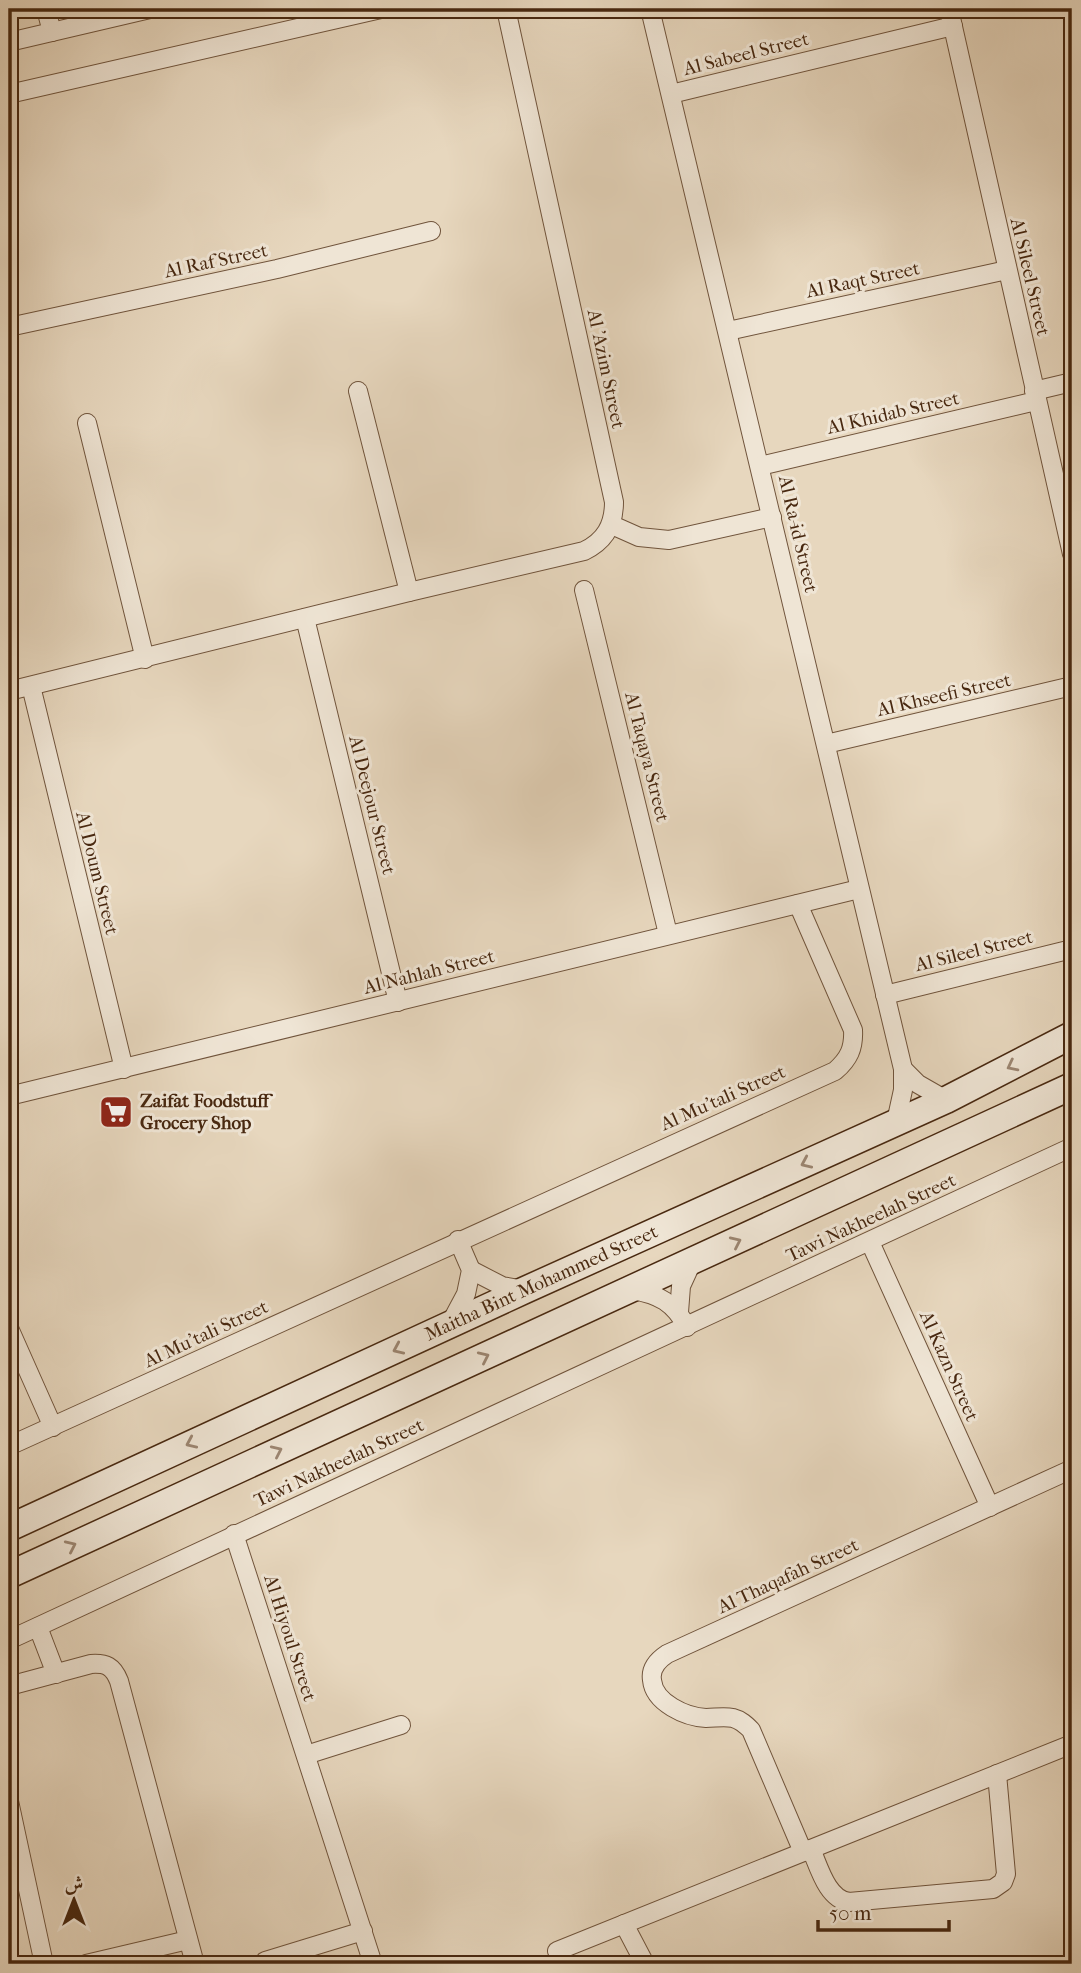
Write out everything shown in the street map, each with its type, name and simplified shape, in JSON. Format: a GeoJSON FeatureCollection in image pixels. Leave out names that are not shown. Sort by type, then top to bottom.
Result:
{"type":"FeatureCollection","features":[{"type":"Feature","properties":{"kind":"main road","name":"Maitha Bint Mohammed Street"},"geometry":{"type":"LineString","coordinates":[[9,1528],[946,1100],[1072,1035]]}},
{"type":"Feature","properties":{"kind":"main road"},"geometry":{"type":"LineString","coordinates":[[9,1575],[1072,1086]]}},
{"type":"Feature","properties":{"kind":"street"},"geometry":{"type":"LineString","coordinates":[[46,9],[52,32]]}},
{"type":"Feature","properties":{"kind":"street"},"geometry":{"type":"LineString","coordinates":[[9,43],[150,9]]}},
{"type":"Feature","properties":{"kind":"street"},"geometry":{"type":"LineString","coordinates":[[9,94],[381,9]]}},
{"type":"Feature","properties":{"kind":"street","name":"Al 'Azim Street"},"geometry":{"type":"LineString","coordinates":[[506,9],[614,502],[612,525]]}},
{"type":"Feature","properties":{"kind":"street","name":"Al Ra-id Street"},"geometry":{"type":"LineString","coordinates":[[650,9],[903,1069],[903,1090],[896,1122]]}},
{"type":"Feature","properties":{"kind":"street","name":"Al Sabeel Street"},"geometry":{"type":"LineString","coordinates":[[671,94],[951,17]]}},
{"type":"Feature","properties":{"kind":"street","name":"Al Sileel Street"},"geometry":{"type":"LineString","coordinates":[[951,17],[1072,554]]}},
{"type":"Feature","properties":{"kind":"street","name":"Al Raf Street"},"geometry":{"type":"LineString","coordinates":[[9,327],[277,269],[430,231]]}},
{"type":"Feature","properties":{"kind":"street","name":"Al Raqt Street"},"geometry":{"type":"LineString","coordinates":[[728,331],[1007,270]]}},
{"type":"Feature","properties":{"kind":"street","name":"Al Khidab Street"},"geometry":{"type":"LineString","coordinates":[[760,466],[1035,396],[1072,382]]}},
{"type":"Feature","properties":{"kind":"street"},"geometry":{"type":"LineString","coordinates":[[358,391],[409,592]]}},
{"type":"Feature","properties":{"kind":"street"},"geometry":{"type":"LineString","coordinates":[[87,423],[145,659]]}},
{"type":"Feature","properties":{"kind":"street"},"geometry":{"type":"LineString","coordinates":[[9,691],[584,551],[601,541],[612,525],[639,537],[668,540],[772,517]]}},
{"type":"Feature","properties":{"kind":"street","name":"Al Taqaya Street"},"geometry":{"type":"LineString","coordinates":[[584,590],[668,934]]}},
{"type":"Feature","properties":{"kind":"street","name":"Al Deejour Street"},"geometry":{"type":"LineString","coordinates":[[305,618],[398,1002]]}},
{"type":"Feature","properties":{"kind":"street","name":"Al Doum Street"},"geometry":{"type":"LineString","coordinates":[[31,686],[124,1069]]}},
{"type":"Feature","properties":{"kind":"street","name":"Al Khseefi Street"},"geometry":{"type":"LineString","coordinates":[[825,744],[1072,686]]}},
{"type":"Feature","properties":{"kind":"street","name":"Al Nahlah Street"},"geometry":{"type":"LineString","coordinates":[[9,1096],[859,889]]}},
{"type":"Feature","properties":{"kind":"street","name":"Al Mu'tali Street"},"geometry":{"type":"LineString","coordinates":[[9,1446],[835,1071],[844,1063],[854,1042],[853,1030],[798,904]]}},
{"type":"Feature","properties":{"kind":"street","name":"Al Sileel Street"},"geometry":{"type":"LineString","coordinates":[[885,995],[1072,949]]}},
{"type":"Feature","properties":{"kind":"street"},"geometry":{"type":"LineString","coordinates":[[903,1069],[918,1084],[946,1100]]}},
{"type":"Feature","properties":{"kind":"street","name":"Tawi Nakheelah Street"},"geometry":{"type":"LineString","coordinates":[[9,1640],[683,1319],[870,1242],[1072,1147]]}},
{"type":"Feature","properties":{"kind":"street"},"geometry":{"type":"LineString","coordinates":[[448,1326],[461,1306],[471,1270],[458,1240]]}},
{"type":"Feature","properties":{"kind":"street","name":"Al Kazn Street"},"geometry":{"type":"LineString","coordinates":[[870,1242],[990,1507]]}},
{"type":"Feature","properties":{"kind":"street"},"geometry":{"type":"LineString","coordinates":[[683,1319],[681,1286],[692,1262]]}},
{"type":"Feature","properties":{"kind":"street"},"geometry":{"type":"LineString","coordinates":[[471,1270],[502,1286],[525,1290]]}},
{"type":"Feature","properties":{"kind":"street"},"geometry":{"type":"LineString","coordinates":[[632,1290],[657,1296],[683,1319]]}},
{"type":"Feature","properties":{"kind":"street"},"geometry":{"type":"LineString","coordinates":[[9,1328],[53,1427]]}},
{"type":"Feature","properties":{"kind":"street","name":"Al Thaqafah Street"},"geometry":{"type":"LineString","coordinates":[[807,1850],[755,1736],[740,1720],[686,1714],[665,1702],[654,1690],[652,1683],[651,1676],[656,1663],[667,1654],[1072,1469]]}},
{"type":"Feature","properties":{"kind":"street","name":"Al Hiyoul Street"},"geometry":{"type":"LineString","coordinates":[[234,1534],[373,1964]]}},
{"type":"Feature","properties":{"kind":"street"},"geometry":{"type":"LineString","coordinates":[[32,1629],[50,1675]]}},
{"type":"Feature","properties":{"kind":"street"},"geometry":{"type":"LineString","coordinates":[[9,1686],[103,1663],[114,1669],[195,1964]]}},
{"type":"Feature","properties":{"kind":"street"},"geometry":{"type":"LineString","coordinates":[[306,1755],[401,1724]]}},
{"type":"Feature","properties":{"kind":"street"},"geometry":{"type":"LineString","coordinates":[[557,1951],[1072,1744]]}},
{"type":"Feature","properties":{"kind":"street"},"geometry":{"type":"LineString","coordinates":[[807,1850],[831,1892],[841,1901],[993,1889],[1003,1882],[1006,1874],[997,1774]]}},
{"type":"Feature","properties":{"kind":"street"},"geometry":{"type":"LineString","coordinates":[[9,1801],[44,1964]]}},
{"type":"Feature","properties":{"kind":"street"},"geometry":{"type":"LineString","coordinates":[[624,1924],[645,1964]]}},
{"type":"Feature","properties":{"kind":"street"},"geometry":{"type":"LineString","coordinates":[[265,1961],[363,1931]]}},
{"type":"Feature","properties":{"kind":"street"},"geometry":{"type":"LineString","coordinates":[[86,1964],[188,1940]]}},
{"type":"Feature","properties":{"kind":"place","name":"Zaifat Foodstuff Grocery Shop"},"geometry":{"type":"Point","coordinates":[116,1112]}}]}
